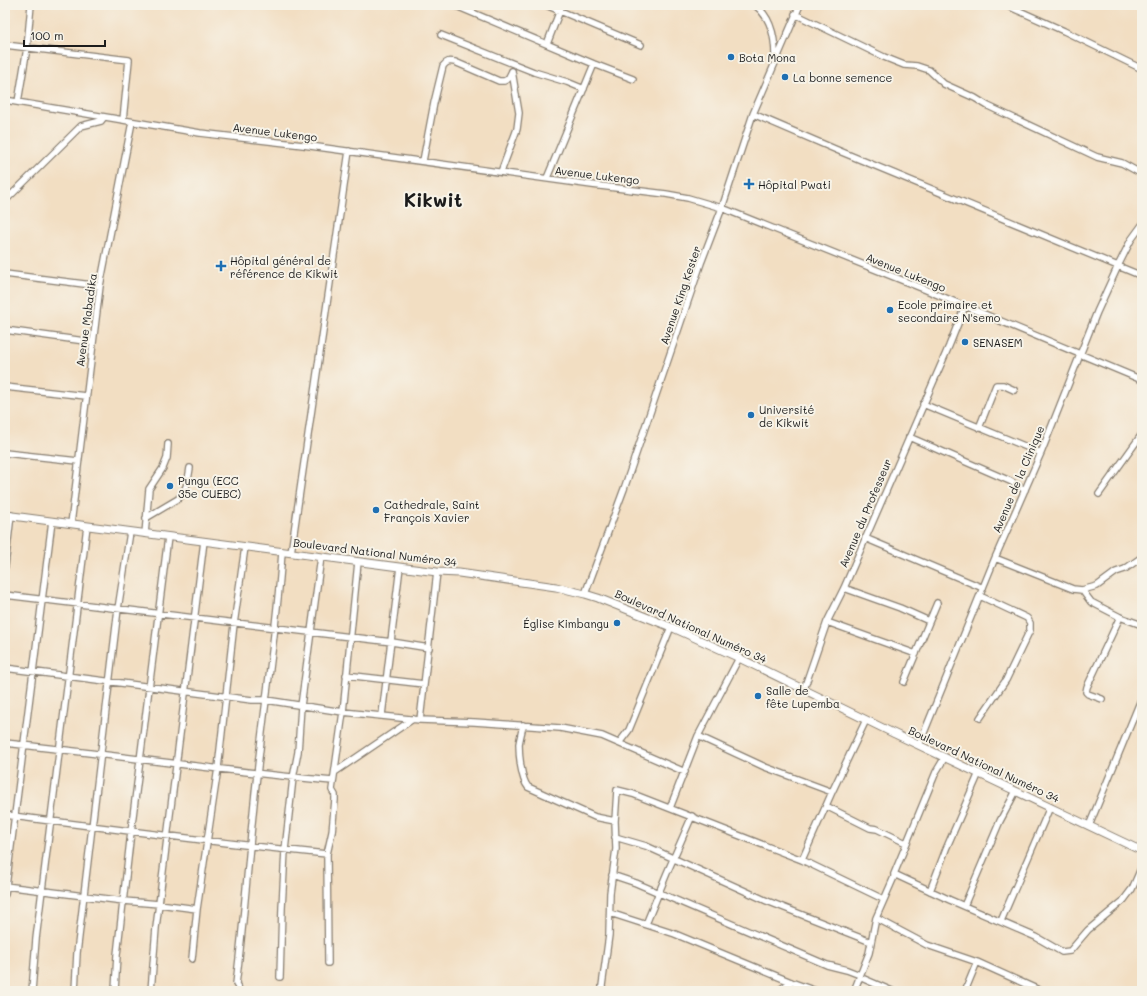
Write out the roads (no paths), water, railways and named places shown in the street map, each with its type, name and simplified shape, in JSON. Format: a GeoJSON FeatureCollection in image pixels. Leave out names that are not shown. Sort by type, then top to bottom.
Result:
{"type":"FeatureCollection","features":[{"type":"Feature","properties":{"kind":"main road","name":"Boulevard National Numéro 34"},"geometry":{"type":"LineString","coordinates":[[8,515],[358,562],[437,572],[459,573],[541,585],[585,594],[671,627],[739,658],[1142,851]]}},
{"type":"Feature","properties":{"kind":"street"},"geometry":{"type":"LineString","coordinates":[[18,102],[32,5]]}},
{"type":"Feature","properties":{"kind":"street"},"geometry":{"type":"LineString","coordinates":[[454,5],[633,79]]}},
{"type":"Feature","properties":{"kind":"street"},"geometry":{"type":"LineString","coordinates":[[546,5],[641,44]]}},
{"type":"Feature","properties":{"kind":"street"},"geometry":{"type":"LineString","coordinates":[[547,44],[562,5]]}},
{"type":"Feature","properties":{"kind":"street"},"geometry":{"type":"LineString","coordinates":[[640,5],[645,5]]}},
{"type":"Feature","properties":{"kind":"street"},"geometry":{"type":"LineString","coordinates":[[755,5],[771,26],[775,42],[775,60]]}},
{"type":"Feature","properties":{"kind":"street","name":"Avenue King Kester"},"geometry":{"type":"LineString","coordinates":[[585,594],[623,494],[753,114],[800,5]]}},
{"type":"Feature","properties":{"kind":"street"},"geometry":{"type":"LineString","coordinates":[[1006,5],[1142,69]]}},
{"type":"Feature","properties":{"kind":"street"},"geometry":{"type":"LineString","coordinates":[[795,14],[904,65],[917,66],[929,70],[944,84],[975,98],[988,106],[1098,157],[1122,163],[1142,174]]}},
{"type":"Feature","properties":{"kind":"street"},"geometry":{"type":"LineString","coordinates":[[441,35],[510,63],[584,89]]}},
{"type":"Feature","properties":{"kind":"street"},"geometry":{"type":"LineString","coordinates":[[5,44],[129,60],[123,120]]}},
{"type":"Feature","properties":{"kind":"street"},"geometry":{"type":"LineString","coordinates":[[423,161],[442,66],[445,62],[455,62],[499,81],[504,81],[508,78],[512,71]]}},
{"type":"Feature","properties":{"kind":"street"},"geometry":{"type":"LineString","coordinates":[[500,172],[517,129],[519,113],[510,63]]}},
{"type":"Feature","properties":{"kind":"street"},"geometry":{"type":"LineString","coordinates":[[547,178],[594,64]]}},
{"type":"Feature","properties":{"kind":"street","name":"Avenue Lukengo"},"geometry":{"type":"LineString","coordinates":[[5,100],[200,133],[349,151],[688,198],[722,208],[965,306],[1142,380]]}},
{"type":"Feature","properties":{"kind":"street"},"geometry":{"type":"LineString","coordinates":[[753,114],[1142,276]]}},
{"type":"Feature","properties":{"kind":"street"},"geometry":{"type":"LineString","coordinates":[[5,201],[81,126],[101,121],[104,117]]}},
{"type":"Feature","properties":{"kind":"street","name":"Avenue Mabadika"},"geometry":{"type":"LineString","coordinates":[[71,524],[100,286],[132,122]]}},
{"type":"Feature","properties":{"kind":"street"},"geometry":{"type":"LineString","coordinates":[[291,553],[349,151]]}},
{"type":"Feature","properties":{"kind":"street","name":"Avenue de la Clinique"},"geometry":{"type":"LineString","coordinates":[[919,745],[995,558],[1041,453],[1080,354],[1118,266],[1142,225]]}},
{"type":"Feature","properties":{"kind":"street"},"geometry":{"type":"LineString","coordinates":[[5,274],[100,286]]}},
{"type":"Feature","properties":{"kind":"street","name":"Avenue du Professeur"},"geometry":{"type":"LineString","coordinates":[[804,689],[827,622],[844,588],[965,306]]}},
{"type":"Feature","properties":{"kind":"street"},"geometry":{"type":"LineString","coordinates":[[5,330],[92,342]]}},
{"type":"Feature","properties":{"kind":"street"},"geometry":{"type":"LineString","coordinates":[[979,428],[996,385],[1003,385],[1014,390]]}},
{"type":"Feature","properties":{"kind":"street"},"geometry":{"type":"LineString","coordinates":[[5,387],[86,396]]}},
{"type":"Feature","properties":{"kind":"street"},"geometry":{"type":"LineString","coordinates":[[923,404],[1041,453]]}},
{"type":"Feature","properties":{"kind":"street"},"geometry":{"type":"LineString","coordinates":[[1099,494],[1142,434]]}},
{"type":"Feature","properties":{"kind":"street"},"geometry":{"type":"LineString","coordinates":[[909,437],[1010,481],[1025,490]]}},
{"type":"Feature","properties":{"kind":"street"},"geometry":{"type":"LineString","coordinates":[[144,534],[149,489],[163,468],[167,458],[168,444]]}},
{"type":"Feature","properties":{"kind":"street"},"geometry":{"type":"LineString","coordinates":[[5,453],[78,462]]}},
{"type":"Feature","properties":{"kind":"street"},"geometry":{"type":"LineString","coordinates":[[146,518],[183,495],[190,468]]}},
{"type":"Feature","properties":{"kind":"street"},"geometry":{"type":"LineString","coordinates":[[5,566],[8,515]]}},
{"type":"Feature","properties":{"kind":"street"},"geometry":{"type":"LineString","coordinates":[[5,894],[52,521]]}},
{"type":"Feature","properties":{"kind":"street"},"geometry":{"type":"LineString","coordinates":[[32,991],[36,939],[87,526]]}},
{"type":"Feature","properties":{"kind":"street"},"geometry":{"type":"LineString","coordinates":[[75,991],[77,953],[118,609],[130,532]]}},
{"type":"Feature","properties":{"kind":"street"},"geometry":{"type":"LineString","coordinates":[[115,991],[117,955],[131,832],[168,537]]}},
{"type":"Feature","properties":{"kind":"street"},"geometry":{"type":"LineString","coordinates":[[865,538],[983,588]]}},
{"type":"Feature","properties":{"kind":"street"},"geometry":{"type":"LineString","coordinates":[[151,991],[159,904],[204,541]]}},
{"type":"Feature","properties":{"kind":"street"},"geometry":{"type":"LineString","coordinates":[[192,959],[197,909],[218,768],[234,624],[245,547]]}},
{"type":"Feature","properties":{"kind":"street"},"geometry":{"type":"LineString","coordinates":[[240,991],[236,984],[243,928],[257,774],[275,629],[282,552]]}},
{"type":"Feature","properties":{"kind":"street"},"geometry":{"type":"LineString","coordinates":[[280,977],[282,908],[293,778],[298,752],[301,706],[321,557]]}},
{"type":"Feature","properties":{"kind":"street"},"geometry":{"type":"LineString","coordinates":[[995,558],[1073,589],[1082,590],[1097,586],[1116,572],[1125,569],[1142,557]]}},
{"type":"Feature","properties":{"kind":"street"},"geometry":{"type":"LineString","coordinates":[[328,963],[327,854],[332,832],[335,795],[332,790],[343,712],[358,562]]}},
{"type":"Feature","properties":{"kind":"street"},"geometry":{"type":"LineString","coordinates":[[382,715],[400,567]]}},
{"type":"Feature","properties":{"kind":"street"},"geometry":{"type":"LineString","coordinates":[[420,720],[437,572]]}},
{"type":"Feature","properties":{"kind":"street"},"geometry":{"type":"LineString","coordinates":[[844,588],[900,608],[929,621]]}},
{"type":"Feature","properties":{"kind":"street"},"geometry":{"type":"LineString","coordinates":[[1082,590],[1091,602],[1120,617],[1142,625]]}},
{"type":"Feature","properties":{"kind":"street"},"geometry":{"type":"LineString","coordinates":[[5,595],[275,629],[392,642],[429,648]]}},
{"type":"Feature","properties":{"kind":"street"},"geometry":{"type":"LineString","coordinates":[[980,596],[1027,618],[1030,624],[1030,630],[1006,680],[980,718]]}},
{"type":"Feature","properties":{"kind":"street"},"geometry":{"type":"LineString","coordinates":[[904,682],[937,603]]}},
{"type":"Feature","properties":{"kind":"street"},"geometry":{"type":"LineString","coordinates":[[1102,699],[1088,694],[1086,692],[1087,687],[1120,617]]}},
{"type":"Feature","properties":{"kind":"street"},"geometry":{"type":"LineString","coordinates":[[827,622],[916,654]]}},
{"type":"Feature","properties":{"kind":"street"},"geometry":{"type":"LineString","coordinates":[[619,743],[628,730],[671,627]]}},
{"type":"Feature","properties":{"kind":"street"},"geometry":{"type":"LineString","coordinates":[[670,808],[698,736],[739,658]]}},
{"type":"Feature","properties":{"kind":"street"},"geometry":{"type":"LineString","coordinates":[[5,668],[252,700],[266,700],[343,712],[420,720],[560,728],[602,736],[685,772]]}},
{"type":"Feature","properties":{"kind":"street"},"geometry":{"type":"LineString","coordinates":[[346,675],[424,684]]}},
{"type":"Feature","properties":{"kind":"street"},"geometry":{"type":"LineString","coordinates":[[1089,826],[1142,697]]}},
{"type":"Feature","properties":{"kind":"street"},"geometry":{"type":"LineString","coordinates":[[335,772],[413,719]]}},
{"type":"Feature","properties":{"kind":"street"},"geometry":{"type":"LineString","coordinates":[[802,860],[866,720]]}},
{"type":"Feature","properties":{"kind":"street"},"geometry":{"type":"LineString","coordinates":[[524,725],[519,742],[522,775],[528,787],[595,818],[615,821]]}},
{"type":"Feature","properties":{"kind":"street"},"geometry":{"type":"LineString","coordinates":[[698,736],[765,767],[832,792]]}},
{"type":"Feature","properties":{"kind":"street"},"geometry":{"type":"LineString","coordinates":[[5,743],[101,753],[257,774],[333,781]]}},
{"type":"Feature","properties":{"kind":"street"},"geometry":{"type":"LineString","coordinates":[[854,991],[862,977],[869,953],[876,918],[936,772],[945,757]]}},
{"type":"Feature","properties":{"kind":"street"},"geometry":{"type":"LineString","coordinates":[[930,891],[973,783],[979,773]]}},
{"type":"Feature","properties":{"kind":"street"},"geometry":{"type":"LineString","coordinates":[[603,991],[602,986],[609,935],[612,875],[616,849],[615,821],[617,790],[634,794],[802,860],[884,899]]}},
{"type":"Feature","properties":{"kind":"street"},"geometry":{"type":"LineString","coordinates":[[964,906],[1000,820],[1016,791]]}},
{"type":"Feature","properties":{"kind":"street"},"geometry":{"type":"LineString","coordinates":[[826,806],[870,828],[877,828],[906,843]]}},
{"type":"Feature","properties":{"kind":"street"},"geometry":{"type":"LineString","coordinates":[[1001,921],[1050,807]]}},
{"type":"Feature","properties":{"kind":"street"},"geometry":{"type":"LineString","coordinates":[[5,815],[131,832],[327,854]]}},
{"type":"Feature","properties":{"kind":"street"},"geometry":{"type":"LineString","coordinates":[[646,924],[692,816]]}},
{"type":"Feature","properties":{"kind":"street"},"geometry":{"type":"LineString","coordinates":[[615,836],[646,846],[767,901],[871,942]]}},
{"type":"Feature","properties":{"kind":"street"},"geometry":{"type":"LineString","coordinates":[[894,874],[1036,937],[1062,952],[1070,951],[1088,930],[1122,901],[1132,888],[1142,866]]}},
{"type":"Feature","properties":{"kind":"street"},"geometry":{"type":"LineString","coordinates":[[612,875],[636,883],[827,965],[847,970],[892,991]]}},
{"type":"Feature","properties":{"kind":"street"},"geometry":{"type":"LineString","coordinates":[[5,886],[197,909]]}},
{"type":"Feature","properties":{"kind":"street"},"geometry":{"type":"LineString","coordinates":[[610,913],[675,934],[816,991]]}},
{"type":"Feature","properties":{"kind":"street"},"geometry":{"type":"LineString","coordinates":[[876,918],[927,945],[977,962],[1041,991]]}},
{"type":"Feature","properties":{"kind":"street"},"geometry":{"type":"LineString","coordinates":[[965,991],[977,962]]}},
{"type":"Feature","properties":{"kind":"street"},"geometry":{"type":"LineString","coordinates":[[778,991],[791,982]]}},
{"type":"Feature","properties":{"kind":"place","name":"Bota Mona"},"geometry":{"type":"Point","coordinates":[731,57]}},
{"type":"Feature","properties":{"kind":"place","name":"La bonne semence"},"geometry":{"type":"Point","coordinates":[785,77]}},
{"type":"Feature","properties":{"kind":"place","name":"Hôpital Pwati"},"geometry":{"type":"Point","coordinates":[749,184]}},
{"type":"Feature","properties":{"kind":"place","name":"Hôpital général de référence de Kikwit"},"geometry":{"type":"Point","coordinates":[221,266]}},
{"type":"Feature","properties":{"kind":"place","name":"Ecole primaire et secondaire N'semo"},"geometry":{"type":"Point","coordinates":[890,310]}},
{"type":"Feature","properties":{"kind":"place","name":"SENASEM"},"geometry":{"type":"Point","coordinates":[965,342]}},
{"type":"Feature","properties":{"kind":"place","name":"Université de Kikwit"},"geometry":{"type":"Point","coordinates":[751,415]}},
{"type":"Feature","properties":{"kind":"place","name":"Pungu (ECC 35e CUEBC)"},"geometry":{"type":"Point","coordinates":[170,486]}},
{"type":"Feature","properties":{"kind":"place","name":"Cathedrale, Saint François Xavier"},"geometry":{"type":"Point","coordinates":[376,510]}},
{"type":"Feature","properties":{"kind":"place","name":"Église Kimbangu"},"geometry":{"type":"Point","coordinates":[617,623]}},
{"type":"Feature","properties":{"kind":"place","name":"Salle de fête Lupemba"},"geometry":{"type":"Point","coordinates":[758,696]}},
{"type":"Feature","properties":{"kind":"district","name":"Kikwit"},"geometry":{"type":"Point","coordinates":[433,199]}}]}
